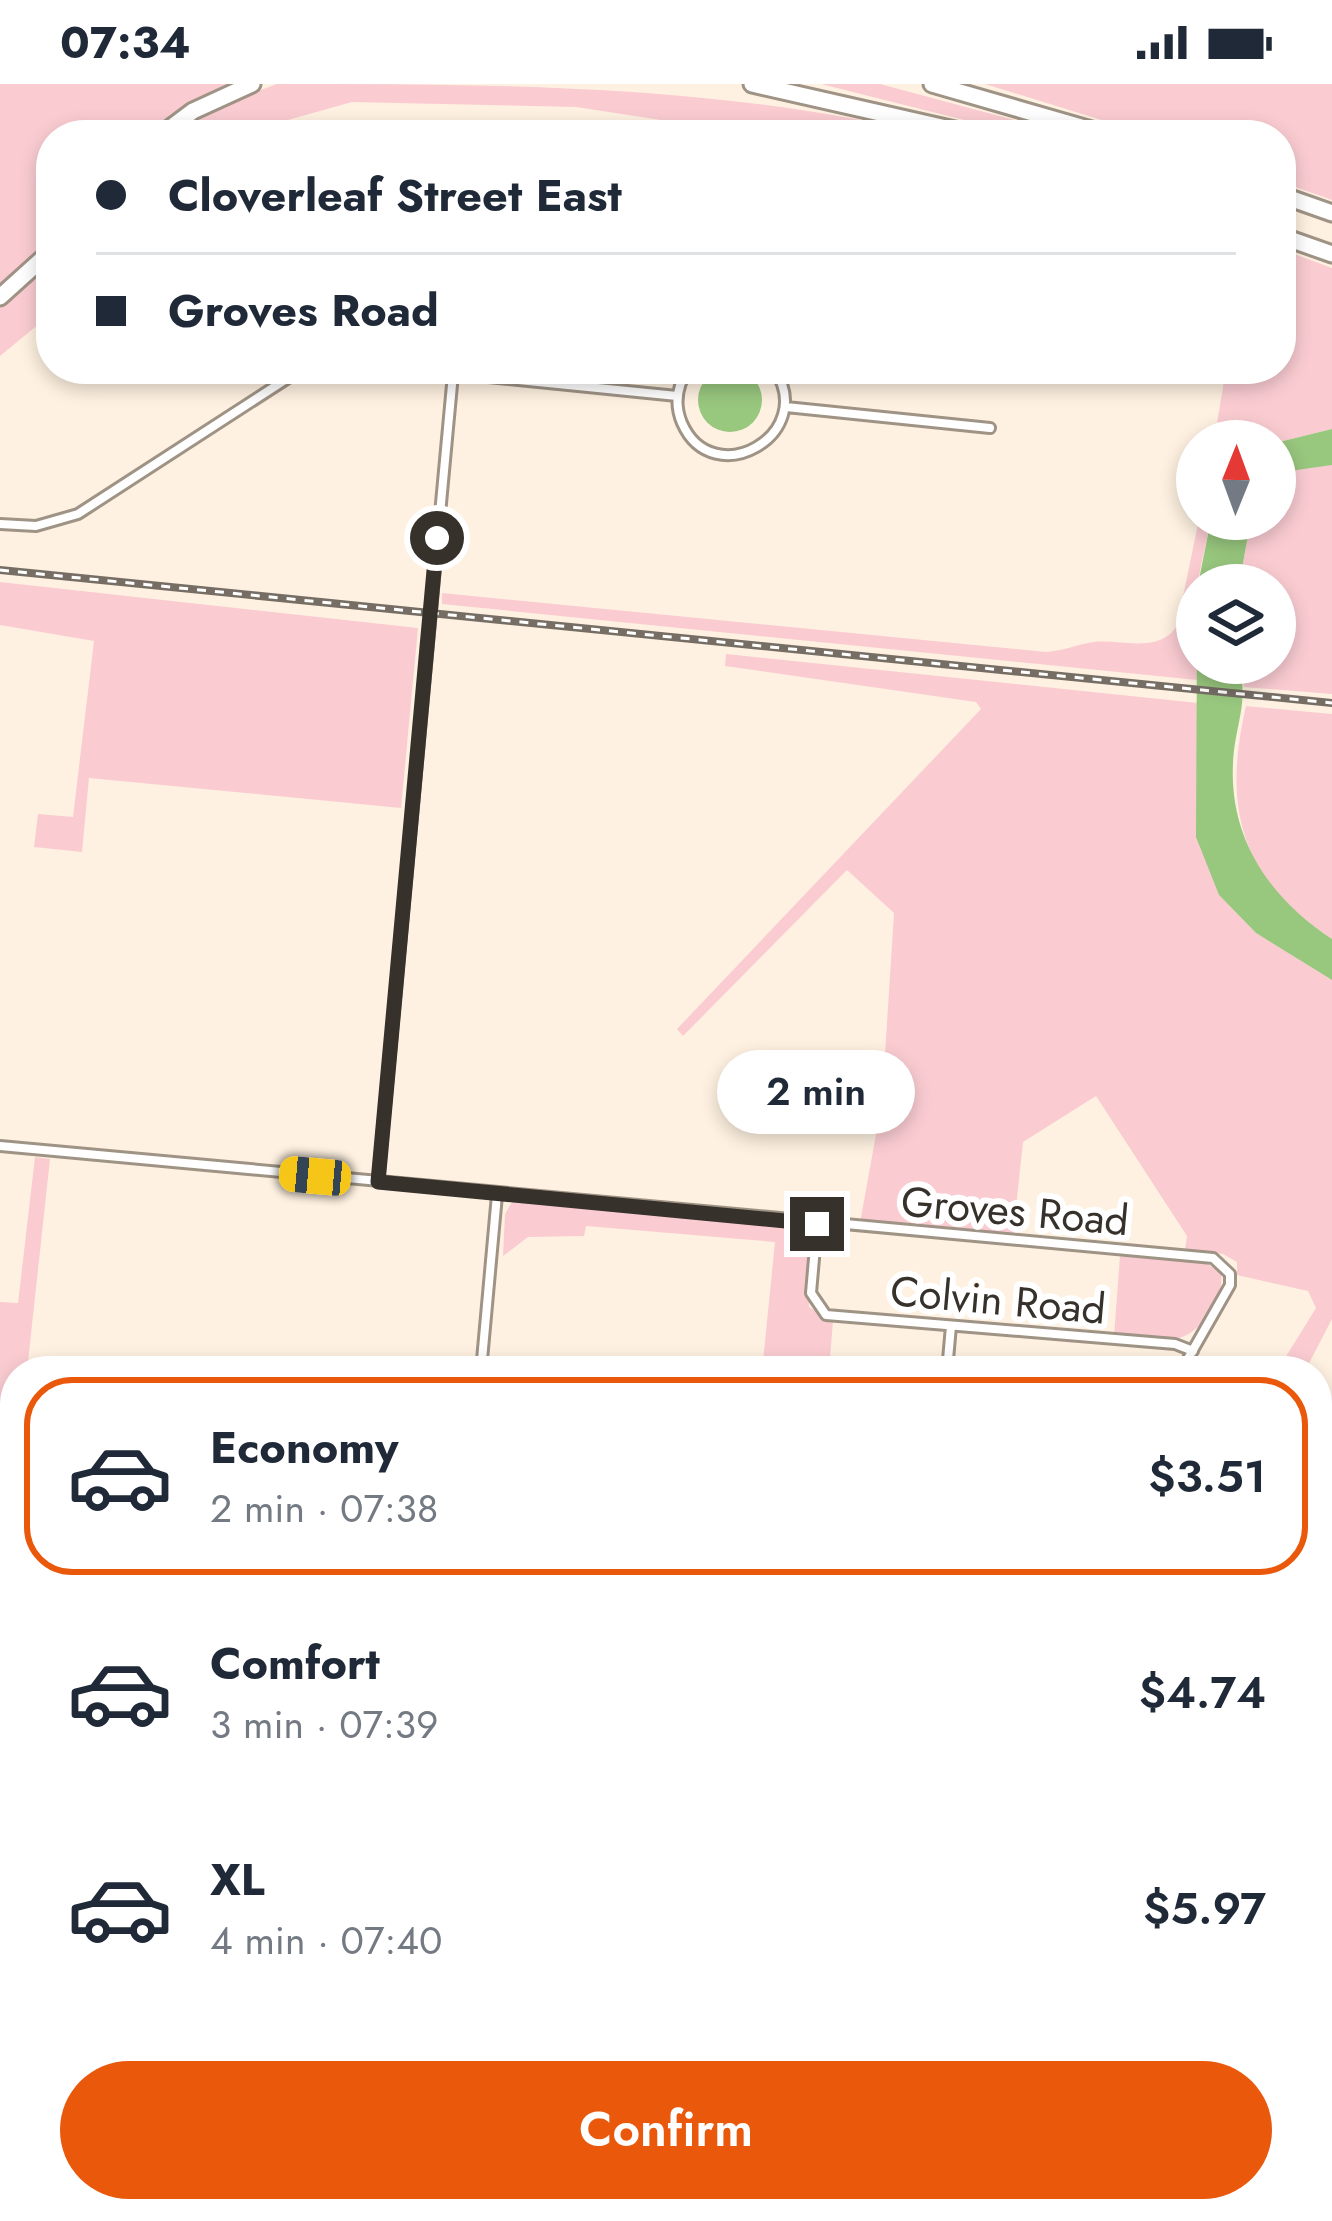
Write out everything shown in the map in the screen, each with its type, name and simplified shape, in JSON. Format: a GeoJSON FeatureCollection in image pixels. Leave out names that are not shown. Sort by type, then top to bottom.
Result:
{"type":"FeatureCollection","features":[{"type":"Feature","properties":{"kind":"highway"},"geometry":{"type":"LineString","coordinates":[[182,120],[252,84]]}},
{"type":"Feature","properties":{"kind":"highway"},"geometry":{"type":"LineString","coordinates":[[752,84],[911,120]]}},
{"type":"Feature","properties":{"kind":"highway"},"geometry":{"type":"LineString","coordinates":[[932,84],[1056,120]]}},
{"type":"Feature","properties":{"kind":"highway"},"geometry":{"type":"LineString","coordinates":[[1296,200],[1332,213]]}},
{"type":"Feature","properties":{"kind":"highway"},"geometry":{"type":"LineString","coordinates":[[1296,241],[1332,254]]}},
{"type":"Feature","properties":{"kind":"highway"},"geometry":{"type":"LineString","coordinates":[[0,297],[36,265]]}},
{"type":"Feature","properties":{"kind":"street"},"geometry":{"type":"LineString","coordinates":[[0,524],[36,526],[78,514],[279,384]]}},
{"type":"Feature","properties":{"kind":"street"},"geometry":{"type":"LineString","coordinates":[[378,1182],[452,384]]}},
{"type":"Feature","properties":{"kind":"street"},"geometry":{"type":"LineString","coordinates":[[555,384],[677,396]]}},
{"type":"Feature","properties":{"kind":"street"},"geometry":{"type":"LineString","coordinates":[[682,384],[677,396],[686,432],[699,446],[733,456],[766,444],[786,407],[779,384]]}},
{"type":"Feature","properties":{"kind":"street"},"geometry":{"type":"LineString","coordinates":[[786,407],[990,428]]}},
{"type":"Feature","properties":{"kind":"street","name":"Groves Road"},"geometry":{"type":"LineString","coordinates":[[0,1146],[1213,1258],[1230,1274],[1226,1296],[1193,1351]]}},
{"type":"Feature","properties":{"kind":"street"},"geometry":{"type":"LineString","coordinates":[[482,1356],[497,1195]]}},
{"type":"Feature","properties":{"kind":"street","name":"Colvin Road"},"geometry":{"type":"LineString","coordinates":[[817,1224],[811,1293],[826,1315],[1175,1344],[1193,1351]]}},
{"type":"Feature","properties":{"kind":"street"},"geometry":{"type":"LineString","coordinates":[[948,1356],[951,1326]]}},
{"type":"Feature","properties":{"kind":"street"},"geometry":{"type":"LineString","coordinates":[[1190,1356],[1193,1351]]}},
{"type":"Feature","properties":{"kind":"shaded area"},"geometry":{"type":"Polygon","coordinates":[[[0,84],[234,84],[170,120],[36,120],[36,258],[0,290],[0,84]]]}},
{"type":"Feature","properties":{"kind":"shaded area"},"geometry":{"type":"Polygon","coordinates":[[[277,84],[524,87],[688,96],[860,120],[661,120],[576,107],[352,102],[288,120],[199,120],[231,101],[277,84]]]}},
{"type":"Feature","properties":{"kind":"shaded area"},"geometry":{"type":"Polygon","coordinates":[[[821,84],[880,84],[1014,120],[964,120],[821,84]]]}},
{"type":"Feature","properties":{"kind":"shaded area"},"geometry":{"type":"Polygon","coordinates":[[[985,84],[1332,84],[1332,200],[1296,187],[1296,120],[1101,120],[985,84]]]}},
{"type":"Feature","properties":{"kind":"shaded area"},"geometry":{"type":"Polygon","coordinates":[[[1296,255],[1332,268],[1332,429],[1296,438],[1296,420],[1218,420],[1224,384],[1296,384],[1296,255]]]}},
{"type":"Feature","properties":{"kind":"shaded area"},"geometry":{"type":"Polygon","coordinates":[[[36,277],[36,326],[0,356],[0,307],[36,277]]]}},
{"type":"Feature","properties":{"kind":"shaded area"},"geometry":{"type":"Polygon","coordinates":[[[703,384],[757,384],[760,412],[742,430],[718,430],[700,412],[703,384]]]}},
{"type":"Feature","properties":{"kind":"shaded area"},"geometry":{"type":"Polygon","coordinates":[[[1332,429],[1332,465],[1296,470],[1296,438],[1332,429]]]}},
{"type":"Feature","properties":{"kind":"shaded area"},"geometry":{"type":"Polygon","coordinates":[[[1332,465],[1332,694],[1243,684],[1296,684],[1296,564],[1243,564],[1247,540],[1296,540],[1296,468],[1332,465]]]}},
{"type":"Feature","properties":{"kind":"shaded area"},"geometry":{"type":"Polygon","coordinates":[[[1195,540],[1207,540],[1201,564],[1190,564],[1195,540]]]}},
{"type":"Feature","properties":{"kind":"shaded area"},"geometry":{"type":"Polygon","coordinates":[[[1207,540],[1247,540],[1243,564],[1202,564],[1207,540]]]}},
{"type":"Feature","properties":{"kind":"shaded area"},"geometry":{"type":"Polygon","coordinates":[[[0,582],[418,628],[401,808],[89,778],[82,852],[34,847],[38,814],[73,817],[94,641],[0,625],[0,582]]]}},
{"type":"Feature","properties":{"kind":"shaded area"},"geometry":{"type":"Polygon","coordinates":[[[442,593],[1046,652],[1094,642],[1150,643],[1176,627],[1176,678],[442,604],[442,593]]]}},
{"type":"Feature","properties":{"kind":"shaded area"},"geometry":{"type":"Polygon","coordinates":[[[726,654],[1198,703],[1219,895],[1256,933],[1332,980],[1332,1319],[1313,1356],[1286,1356],[1316,1308],[1308,1291],[1237,1275],[1237,1262],[1223,1254],[1185,1250],[1187,1236],[1096,1096],[1023,1142],[1013,1236],[860,1223],[882,1101],[894,913],[847,870],[683,1036],[677,1029],[981,709],[976,702],[725,666],[726,654]]]}},
{"type":"Feature","properties":{"kind":"shaded area"},"geometry":{"type":"Polygon","coordinates":[[[1197,684],[1242,684],[1233,763],[1238,817],[1246,842],[1273,886],[1332,939],[1332,980],[1256,933],[1219,895],[1196,837],[1197,684]]]}},
{"type":"Feature","properties":{"kind":"shaded area"},"geometry":{"type":"Polygon","coordinates":[[[1246,706],[1332,714],[1332,939],[1277,892],[1258,867],[1246,839],[1237,778],[1246,706]]]}},
{"type":"Feature","properties":{"kind":"shaded area"},"geometry":{"type":"Polygon","coordinates":[[[35,1157],[50,1159],[29,1356],[0,1356],[0,1302],[18,1303],[35,1157]]]}},
{"type":"Feature","properties":{"kind":"shaded area"},"geometry":{"type":"Polygon","coordinates":[[[512,1202],[798,1228],[807,1240],[809,1307],[833,1321],[830,1356],[764,1356],[775,1242],[586,1226],[584,1236],[528,1237],[503,1256],[505,1214],[512,1202]]]}},
{"type":"Feature","properties":{"kind":"shaded area"},"geometry":{"type":"Polygon","coordinates":[[[1120,1256],[1208,1264],[1221,1274],[1219,1293],[1201,1324],[1169,1340],[1114,1336],[1120,1256]]]}},
{"type":"Feature","properties":{"kind":"railway"},"geometry":{"type":"LineString","coordinates":[[0,570],[1332,703]]}},
{"type":"Feature","properties":{"kind":"route"},"geometry":{"type":"LineString","coordinates":[[437,538],[378,1182],[817,1224]]}}]}
